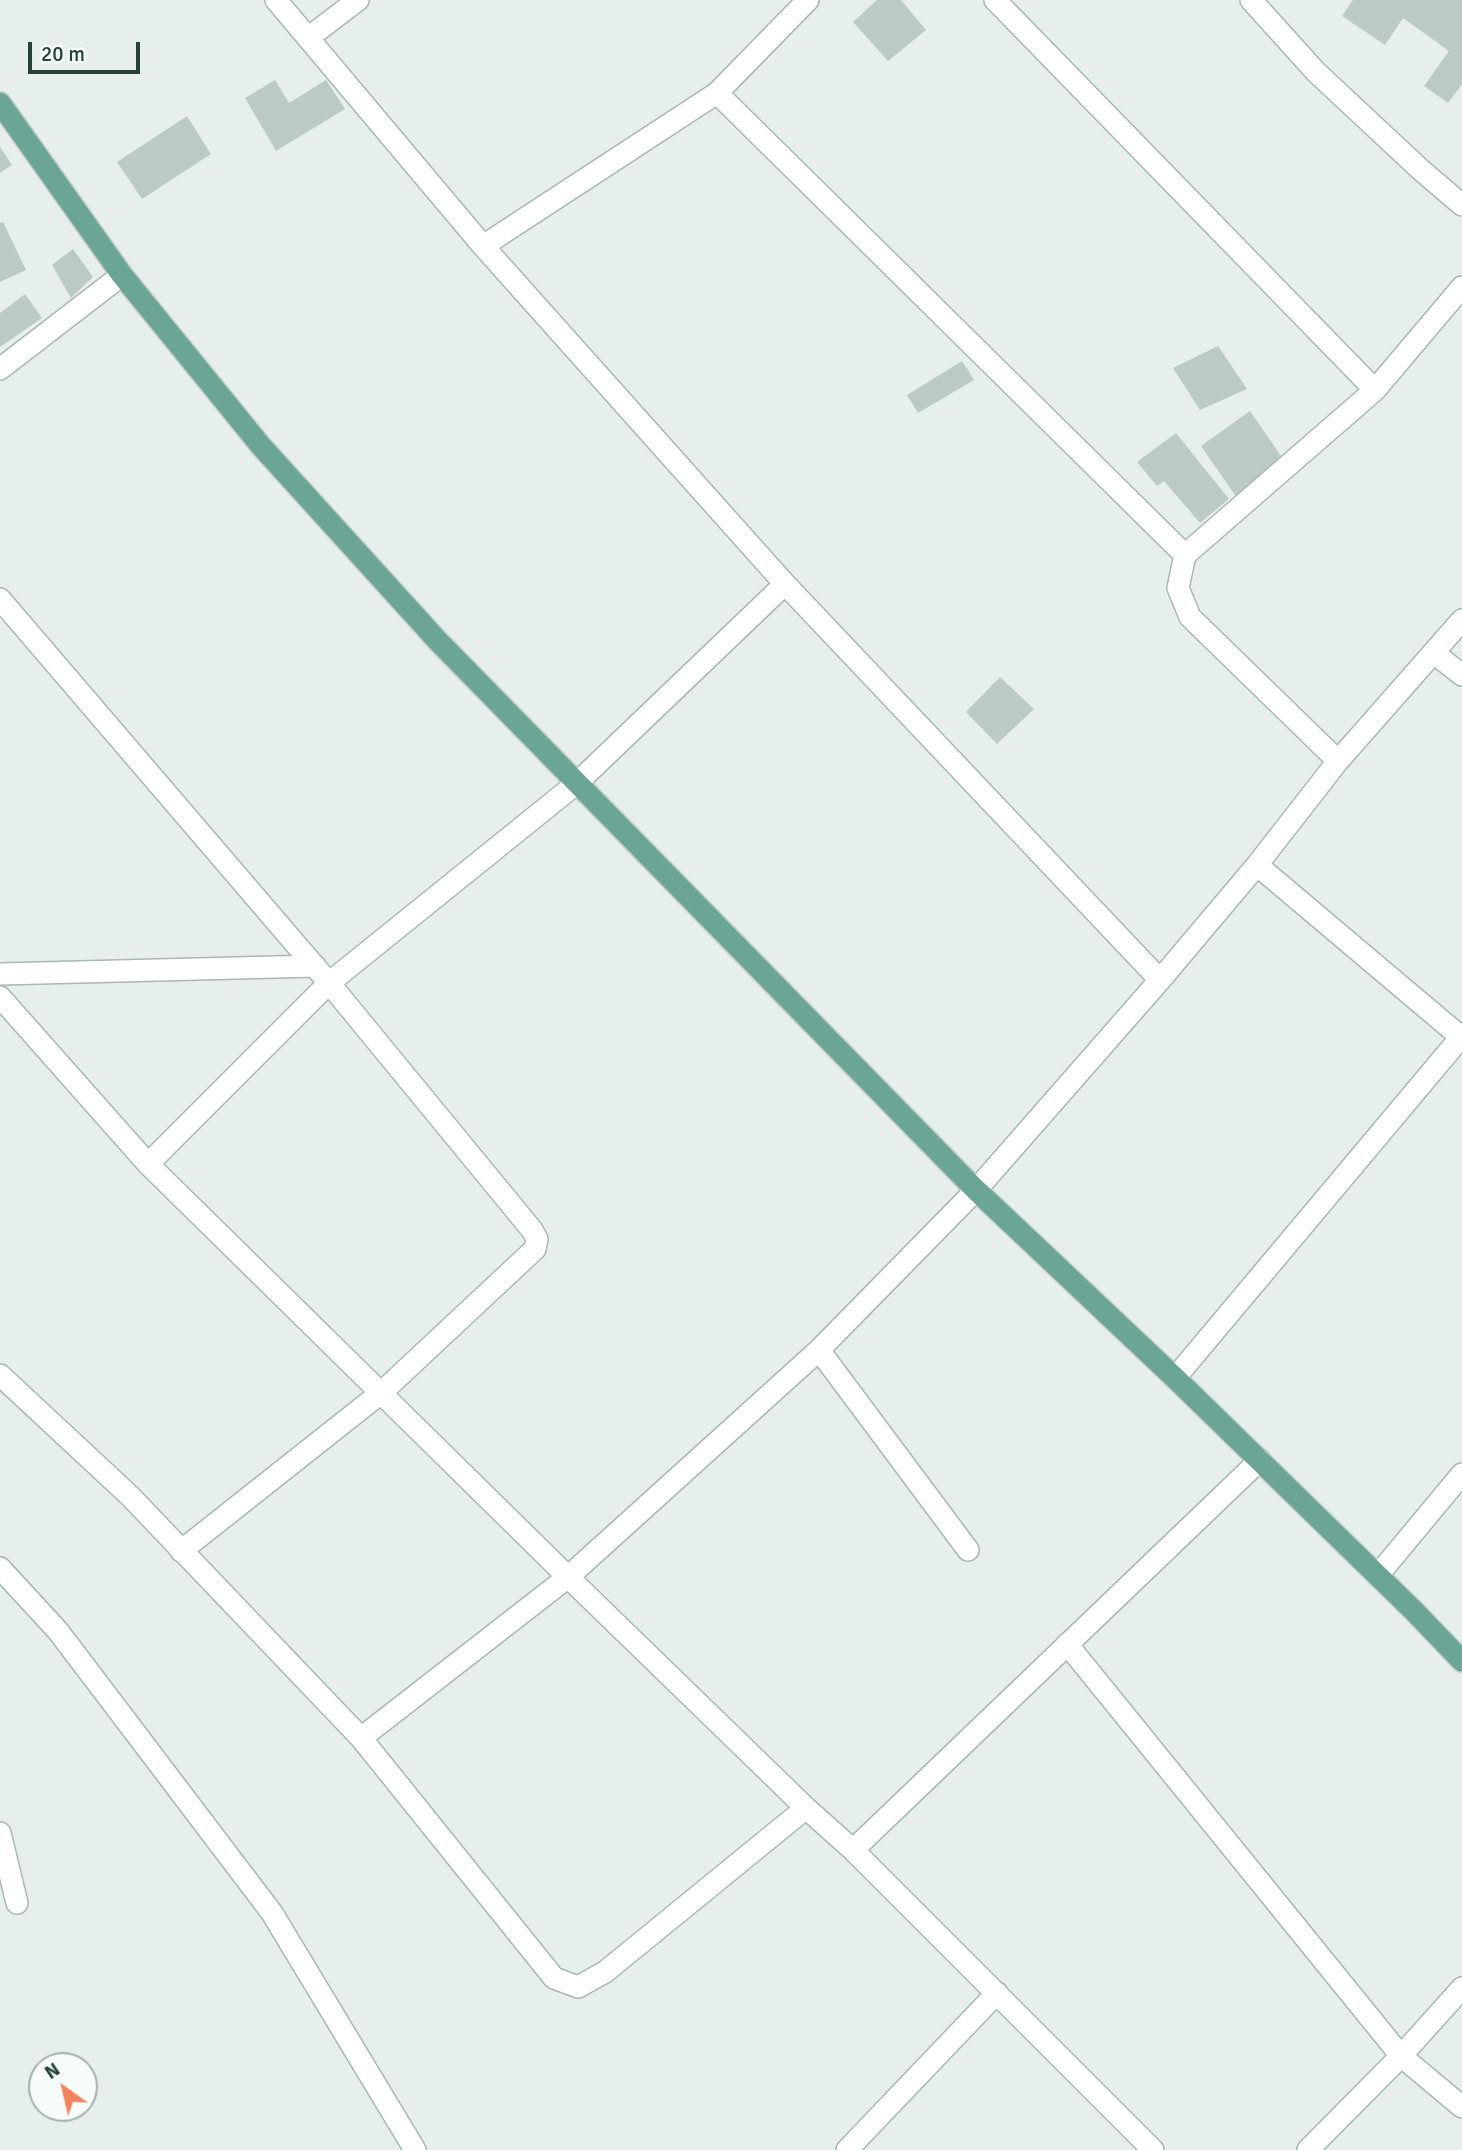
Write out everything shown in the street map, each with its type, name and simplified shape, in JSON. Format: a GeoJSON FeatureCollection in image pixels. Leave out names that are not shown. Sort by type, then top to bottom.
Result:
{"type":"FeatureCollection","features":[{"type":"Feature","properties":{"kind":"main road"},"geometry":{"type":"LineString","coordinates":[[0,103],[122,275],[261,446],[437,640],[976,1190],[1175,1378],[1378,1575],[1462,1661]]}},
{"type":"Feature","properties":{"kind":"street"},"geometry":{"type":"LineString","coordinates":[[276,0],[483,246],[785,584],[1160,979]]}},
{"type":"Feature","properties":{"kind":"street"},"geometry":{"type":"LineString","coordinates":[[308,38],[358,0]]}},
{"type":"Feature","properties":{"kind":"street"},"geometry":{"type":"LineString","coordinates":[[483,246],[717,93],[808,0]]}},
{"type":"Feature","properties":{"kind":"street"},"geometry":{"type":"LineString","coordinates":[[995,0],[1375,390]]}},
{"type":"Feature","properties":{"kind":"street"},"geometry":{"type":"LineString","coordinates":[[1251,0],[1316,72],[1462,205]]}},
{"type":"Feature","properties":{"kind":"street"},"geometry":{"type":"LineString","coordinates":[[717,93],[1185,555]]}},
{"type":"Feature","properties":{"kind":"street"},"geometry":{"type":"LineString","coordinates":[[0,369],[122,275]]}},
{"type":"Feature","properties":{"kind":"street"},"geometry":{"type":"LineString","coordinates":[[1338,761],[1190,617],[1178,588],[1185,555],[1375,390],[1462,287]]}},
{"type":"Feature","properties":{"kind":"street"},"geometry":{"type":"LineString","coordinates":[[148,1164],[329,983],[577,783],[785,584]]}},
{"type":"Feature","properties":{"kind":"street"},"geometry":{"type":"LineString","coordinates":[[0,599],[315,966],[537,1239],[535,1249],[382,1392],[181,1551]]}},
{"type":"Feature","properties":{"kind":"street"},"geometry":{"type":"LineString","coordinates":[[361,1738],[568,1577],[818,1350],[976,1190],[1160,979],[1257,865],[1338,761],[1462,620]]}},
{"type":"Feature","properties":{"kind":"street"},"geometry":{"type":"LineString","coordinates":[[1434,653],[1462,676]]}},
{"type":"Feature","properties":{"kind":"street"},"geometry":{"type":"LineString","coordinates":[[1175,1378],[1461,1038],[1257,865]]}},
{"type":"Feature","properties":{"kind":"street"},"geometry":{"type":"LineString","coordinates":[[0,974],[315,966]]}},
{"type":"Feature","properties":{"kind":"street"},"geometry":{"type":"LineString","coordinates":[[0,997],[148,1164],[568,1577],[806,1808],[853,1850],[1153,2150]]}},
{"type":"Feature","properties":{"kind":"street"},"geometry":{"type":"LineString","coordinates":[[818,1350],[968,1550]]}},
{"type":"Feature","properties":{"kind":"street"},"geometry":{"type":"LineString","coordinates":[[0,1375],[130,1496],[361,1738],[554,1978],[578,1987],[605,1972],[806,1808]]}},
{"type":"Feature","properties":{"kind":"street"},"geometry":{"type":"LineString","coordinates":[[853,1850],[1259,1460]]}},
{"type":"Feature","properties":{"kind":"street"},"geometry":{"type":"LineString","coordinates":[[1378,1575],[1462,1474]]}},
{"type":"Feature","properties":{"kind":"street"},"geometry":{"type":"LineString","coordinates":[[0,1567],[58,1631],[272,1913],[415,2150]]}},
{"type":"Feature","properties":{"kind":"street"},"geometry":{"type":"LineString","coordinates":[[1067,1644],[1401,2056],[1462,2107]]}},
{"type":"Feature","properties":{"kind":"street"},"geometry":{"type":"LineString","coordinates":[[0,1833],[17,1903]]}},
{"type":"Feature","properties":{"kind":"street"},"geometry":{"type":"LineString","coordinates":[[1308,2150],[1401,2056],[1462,1988]]}},
{"type":"Feature","properties":{"kind":"street"},"geometry":{"type":"LineString","coordinates":[[847,2150],[998,1993]]}},
{"type":"Feature","properties":{"kind":"building"},"geometry":{"type":"Polygon","coordinates":[[[877,0],[901,0],[926,30],[888,61],[853,22],[877,0]]]}},
{"type":"Feature","properties":{"kind":"building"},"geometry":{"type":"Polygon","coordinates":[[[1353,0],[1462,0],[1462,84],[1448,103],[1424,86],[1449,51],[1403,18],[1385,45],[1342,16],[1353,0]]]}},
{"type":"Feature","properties":{"kind":"building"},"geometry":{"type":"Polygon","coordinates":[[[275,80],[289,103],[326,80],[345,109],[276,151],[245,98],[275,80]]]}},
{"type":"Feature","properties":{"kind":"building"},"geometry":{"type":"Polygon","coordinates":[[[187,116],[211,154],[142,199],[117,162],[187,116]]]}},
{"type":"Feature","properties":{"kind":"building"},"geometry":{"type":"Polygon","coordinates":[[[0,147],[12,165],[0,173],[0,147]]]}},
{"type":"Feature","properties":{"kind":"building"},"geometry":{"type":"Polygon","coordinates":[[[3,222],[26,270],[0,282],[0,223],[3,222]]]}},
{"type":"Feature","properties":{"kind":"building"},"geometry":{"type":"Polygon","coordinates":[[[73,249],[93,277],[71,298],[52,265],[73,249]]]}},
{"type":"Feature","properties":{"kind":"building"},"geometry":{"type":"Polygon","coordinates":[[[25,294],[42,318],[0,347],[0,313],[25,294]]]}},
{"type":"Feature","properties":{"kind":"building"},"geometry":{"type":"Polygon","coordinates":[[[1218,346],[1247,389],[1200,410],[1173,368],[1218,346]]]}},
{"type":"Feature","properties":{"kind":"building"},"geometry":{"type":"Polygon","coordinates":[[[962,361],[974,380],[918,413],[907,395],[962,361]]]}},
{"type":"Feature","properties":{"kind":"building"},"geometry":{"type":"Polygon","coordinates":[[[1250,411],[1281,456],[1237,498],[1201,446],[1250,411]]]}},
{"type":"Feature","properties":{"kind":"building"},"geometry":{"type":"Polygon","coordinates":[[[1176,433],[1229,499],[1200,523],[1164,481],[1157,486],[1137,462],[1176,433]]]}},
{"type":"Feature","properties":{"kind":"building"},"geometry":{"type":"Polygon","coordinates":[[[1000,677],[1034,709],[997,744],[966,712],[1000,677]]]}}]}
